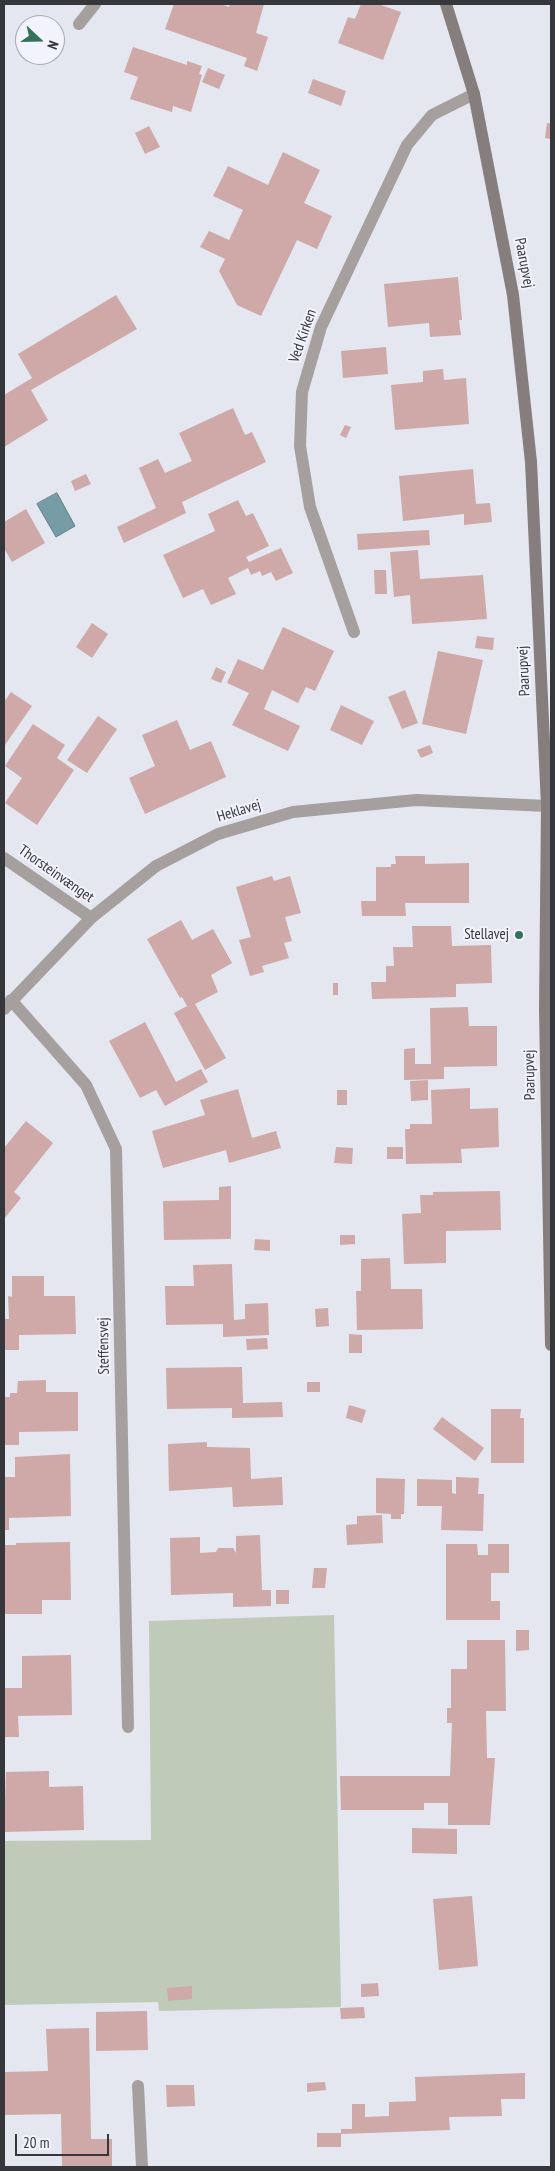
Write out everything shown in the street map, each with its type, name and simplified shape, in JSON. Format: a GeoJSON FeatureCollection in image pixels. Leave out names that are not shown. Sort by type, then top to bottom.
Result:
{"type":"FeatureCollection","features":[{"type":"Feature","properties":{"kind":"street"},"geometry":{"type":"LineString","coordinates":[[79,24],[95,4]]}},
{"type":"Feature","properties":{"kind":"street","name":"Paarupvej"},"geometry":{"type":"LineString","coordinates":[[446,4],[474,94],[513,295],[531,462],[546,806],[551,1345]]}},
{"type":"Feature","properties":{"kind":"street","name":"Ved Kirken"},"geometry":{"type":"LineString","coordinates":[[354,632],[310,507],[300,446],[302,392],[320,327],[407,146],[432,115],[474,94]]}},
{"type":"Feature","properties":{"kind":"street","name":"Heklavej"},"geometry":{"type":"LineString","coordinates":[[7,1004],[90,918],[164,862],[218,834],[293,812],[416,800],[546,806]]}},
{"type":"Feature","properties":{"kind":"street","name":"Thorsteinvænget"},"geometry":{"type":"LineString","coordinates":[[4,858],[90,918]]}},
{"type":"Feature","properties":{"kind":"street","name":"Steffensvej"},"geometry":{"type":"LineString","coordinates":[[7,1004],[86,1085],[116,1149],[128,1727]]}},
{"type":"Feature","properties":{"kind":"street"},"geometry":{"type":"LineString","coordinates":[[138,2086],[142,2167]]}},
{"type":"Feature","properties":{"kind":"green space"},"geometry":{"type":"Polygon","coordinates":[[[334,1615],[341,2007],[159,2011],[158,2002],[4,2005],[4,1841],[151,1840],[149,1621],[334,1615]]]}},
{"type":"Feature","properties":{"kind":"water"},"geometry":{"type":"Polygon","coordinates":[[[57,493],[75,526],[56,537],[37,504],[57,493]]]}},
{"type":"Feature","properties":{"kind":"building"},"geometry":{"type":"Polygon","coordinates":[[[174,4],[221,4],[229,7],[230,4],[264,4],[256,33],[268,37],[257,71],[244,66],[247,58],[165,29],[174,4]]]}},
{"type":"Feature","properties":{"kind":"building"},"geometry":{"type":"Polygon","coordinates":[[[361,4],[378,4],[401,12],[383,60],[338,43],[348,17],[355,19],[361,4]]]}},
{"type":"Feature","properties":{"kind":"building"},"geometry":{"type":"Polygon","coordinates":[[[133,47],[187,65],[187,61],[202,66],[199,74],[202,75],[191,112],[173,106],[172,112],[130,99],[138,77],[124,72],[133,47]]]}},
{"type":"Feature","properties":{"kind":"building"},"geometry":{"type":"Polygon","coordinates":[[[208,68],[225,75],[219,89],[202,82],[208,68]]]}},
{"type":"Feature","properties":{"kind":"building"},"geometry":{"type":"Polygon","coordinates":[[[313,79],[346,91],[341,106],[308,93],[313,79]]]}},
{"type":"Feature","properties":{"kind":"building"},"geometry":{"type":"Polygon","coordinates":[[[547,123],[551,124],[551,139],[545,138],[547,123]]]}},
{"type":"Feature","properties":{"kind":"building"},"geometry":{"type":"Polygon","coordinates":[[[149,126],[160,147],[145,154],[135,133],[149,126]]]}},
{"type":"Feature","properties":{"kind":"building"},"geometry":{"type":"Polygon","coordinates":[[[283,152],[320,170],[304,203],[332,216],[317,249],[297,240],[261,316],[237,305],[219,271],[225,259],[200,247],[209,231],[229,240],[243,210],[213,196],[228,166],[268,185],[283,152]]]}},
{"type":"Feature","properties":{"kind":"building"},"geometry":{"type":"Polygon","coordinates":[[[458,277],[462,320],[459,320],[461,335],[430,337],[429,323],[388,327],[384,284],[458,277]]]}},
{"type":"Feature","properties":{"kind":"building"},"geometry":{"type":"Polygon","coordinates":[[[116,295],[137,329],[31,390],[48,420],[4,447],[4,395],[32,378],[18,354],[116,295]]]}},
{"type":"Feature","properties":{"kind":"building"},"geometry":{"type":"Polygon","coordinates":[[[386,347],[388,374],[343,378],[341,351],[386,347]]]}},
{"type":"Feature","properties":{"kind":"building"},"geometry":{"type":"Polygon","coordinates":[[[443,369],[444,380],[466,378],[469,424],[395,430],[391,385],[423,382],[423,371],[443,369]]]}},
{"type":"Feature","properties":{"kind":"building"},"geometry":{"type":"Polygon","coordinates":[[[233,408],[245,435],[252,432],[266,462],[182,502],[186,513],[124,543],[117,527],[156,508],[139,468],[158,459],[165,473],[192,461],[179,433],[233,408]]]}},
{"type":"Feature","properties":{"kind":"building"},"geometry":{"type":"Polygon","coordinates":[[[345,425],[351,427],[346,438],[340,435],[345,425]]]}},
{"type":"Feature","properties":{"kind":"building"},"geometry":{"type":"Polygon","coordinates":[[[473,469],[476,504],[490,503],[492,522],[464,525],[464,514],[403,521],[399,476],[473,469]]]}},
{"type":"Feature","properties":{"kind":"building"},"geometry":{"type":"Polygon","coordinates":[[[86,474],[91,484],[75,491],[71,481],[86,474]]]}},
{"type":"Feature","properties":{"kind":"building"},"geometry":{"type":"Polygon","coordinates":[[[238,500],[246,516],[253,513],[269,546],[246,557],[249,562],[281,548],[293,573],[276,581],[271,572],[262,576],[260,571],[251,575],[248,568],[228,578],[236,594],[211,605],[203,589],[183,598],[163,555],[215,531],[208,514],[238,500]]]}},
{"type":"Feature","properties":{"kind":"building"},"geometry":{"type":"Polygon","coordinates":[[[26,509],[45,543],[12,562],[4,548],[4,522],[26,509]]]}},
{"type":"Feature","properties":{"kind":"building"},"geometry":{"type":"Polygon","coordinates":[[[429,530],[430,545],[358,550],[357,534],[429,530]]]}},
{"type":"Feature","properties":{"kind":"building"},"geometry":{"type":"Polygon","coordinates":[[[418,550],[420,579],[483,575],[487,619],[412,624],[410,595],[394,597],[390,552],[418,550]]]}},
{"type":"Feature","properties":{"kind":"building"},"geometry":{"type":"Polygon","coordinates":[[[374,570],[386,570],[387,594],[375,594],[374,570]]]}},
{"type":"Feature","properties":{"kind":"building"},"geometry":{"type":"Polygon","coordinates":[[[92,623],[108,634],[92,658],[76,647],[92,623]]]}},
{"type":"Feature","properties":{"kind":"building"},"geometry":{"type":"Polygon","coordinates":[[[283,627],[334,651],[315,691],[306,687],[298,703],[272,690],[264,709],[300,726],[288,751],[232,725],[249,693],[227,683],[238,659],[263,670],[283,627]]]}},
{"type":"Feature","properties":{"kind":"building"},"geometry":{"type":"Polygon","coordinates":[[[477,636],[494,638],[493,650],[475,648],[477,636]]]}},
{"type":"Feature","properties":{"kind":"building"},"geometry":{"type":"Polygon","coordinates":[[[438,651],[483,660],[466,734],[422,724],[438,651]]]}},
{"type":"Feature","properties":{"kind":"building"},"geometry":{"type":"Polygon","coordinates":[[[216,667],[226,672],[221,683],[211,679],[216,667]]]}},
{"type":"Feature","properties":{"kind":"building"},"geometry":{"type":"Polygon","coordinates":[[[405,690],[418,723],[402,729],[388,697],[405,690]]]}},
{"type":"Feature","properties":{"kind":"building"},"geometry":{"type":"Polygon","coordinates":[[[11,692],[32,706],[5,745],[4,702],[11,692]]]}},
{"type":"Feature","properties":{"kind":"building"},"geometry":{"type":"Polygon","coordinates":[[[341,705],[374,721],[362,745],[330,730],[341,705]]]}},
{"type":"Feature","properties":{"kind":"building"},"geometry":{"type":"Polygon","coordinates":[[[98,716],[117,729],[87,773],[67,760],[98,716]]]}},
{"type":"Feature","properties":{"kind":"building"},"geometry":{"type":"Polygon","coordinates":[[[177,720],[190,750],[211,741],[226,777],[145,814],[129,778],[155,766],[142,735],[177,720]]]}},
{"type":"Feature","properties":{"kind":"building"},"geometry":{"type":"Polygon","coordinates":[[[33,724],[65,745],[57,758],[74,770],[37,825],[5,803],[22,778],[5,766],[33,724]]]}},
{"type":"Feature","properties":{"kind":"building"},"geometry":{"type":"Polygon","coordinates":[[[430,745],[433,753],[421,758],[417,750],[430,745]]]}},
{"type":"Feature","properties":{"kind":"building"},"geometry":{"type":"Polygon","coordinates":[[[395,856],[425,856],[425,864],[469,863],[469,903],[405,903],[406,916],[362,916],[361,901],[376,901],[376,867],[391,867],[391,864],[396,864],[395,856]]]}},
{"type":"Feature","properties":{"kind":"building"},"geometry":{"type":"Polygon","coordinates":[[[272,876],[274,881],[290,876],[301,913],[285,917],[292,941],[284,943],[289,958],[262,966],[264,972],[250,976],[239,940],[251,937],[236,887],[272,876]]]}},
{"type":"Feature","properties":{"kind":"building"},"geometry":{"type":"Polygon","coordinates":[[[181,920],[192,940],[213,929],[232,963],[211,975],[218,992],[195,1004],[226,1058],[205,1070],[174,1013],[187,1006],[182,997],[180,998],[147,939],[181,920]]]}},
{"type":"Feature","properties":{"kind":"building"},"geometry":{"type":"Polygon","coordinates":[[[412,926],[451,926],[452,946],[491,945],[492,983],[456,984],[456,997],[372,999],[371,982],[386,982],[386,966],[394,966],[393,947],[413,947],[412,926]]]}},
{"type":"Feature","properties":{"kind":"building"},"geometry":{"type":"Polygon","coordinates":[[[333,983],[338,983],[338,995],[333,995],[333,983]]]}},
{"type":"Feature","properties":{"kind":"building"},"geometry":{"type":"Polygon","coordinates":[[[468,1007],[469,1026],[497,1026],[497,1066],[444,1067],[444,1079],[404,1080],[404,1049],[415,1048],[415,1064],[431,1064],[430,1008],[468,1007]]]}},
{"type":"Feature","properties":{"kind":"building"},"geometry":{"type":"Polygon","coordinates":[[[145,1022],[176,1082],[201,1069],[208,1082],[165,1106],[156,1090],[140,1098],[109,1041],[145,1022]]]}},
{"type":"Feature","properties":{"kind":"building"},"geometry":{"type":"Polygon","coordinates":[[[428,1080],[428,1100],[411,1101],[410,1081],[428,1080]]]}},
{"type":"Feature","properties":{"kind":"building"},"geometry":{"type":"Polygon","coordinates":[[[470,1088],[470,1109],[498,1108],[499,1147],[461,1149],[462,1163],[406,1164],[405,1129],[410,1129],[410,1124],[432,1124],[431,1090],[470,1088]]]}},
{"type":"Feature","properties":{"kind":"building"},"geometry":{"type":"Polygon","coordinates":[[[238,1089],[252,1138],[276,1131],[281,1148],[229,1163],[226,1150],[163,1168],[152,1131],[205,1115],[200,1100],[238,1089]]]}},
{"type":"Feature","properties":{"kind":"building"},"geometry":{"type":"Polygon","coordinates":[[[337,1090],[347,1090],[347,1105],[337,1105],[337,1090]]]}},
{"type":"Feature","properties":{"kind":"building"},"geometry":{"type":"Polygon","coordinates":[[[26,1121],[53,1143],[14,1192],[21,1198],[4,1219],[4,1148],[26,1121]]]}},
{"type":"Feature","properties":{"kind":"building"},"geometry":{"type":"Polygon","coordinates":[[[336,1147],[353,1148],[352,1164],[334,1163],[336,1147]]]}},
{"type":"Feature","properties":{"kind":"building"},"geometry":{"type":"Polygon","coordinates":[[[387,1147],[403,1147],[403,1159],[387,1159],[387,1147]]]}},
{"type":"Feature","properties":{"kind":"building"},"geometry":{"type":"Polygon","coordinates":[[[231,1186],[231,1239],[164,1240],[163,1201],[219,1200],[219,1187],[231,1186]]]}},
{"type":"Feature","properties":{"kind":"building"},"geometry":{"type":"Polygon","coordinates":[[[500,1191],[501,1230],[446,1231],[446,1263],[404,1264],[402,1214],[421,1213],[420,1195],[433,1195],[433,1192],[500,1191]]]}},
{"type":"Feature","properties":{"kind":"building"},"geometry":{"type":"Polygon","coordinates":[[[340,1235],[355,1235],[355,1244],[340,1245],[340,1235]]]}},
{"type":"Feature","properties":{"kind":"building"},"geometry":{"type":"Polygon","coordinates":[[[255,1239],[270,1240],[270,1251],[254,1250],[255,1239]]]}},
{"type":"Feature","properties":{"kind":"building"},"geometry":{"type":"Polygon","coordinates":[[[390,1258],[391,1289],[422,1289],[423,1329],[357,1330],[356,1291],[361,1291],[361,1259],[390,1258]]]}},
{"type":"Feature","properties":{"kind":"building"},"geometry":{"type":"Polygon","coordinates":[[[232,1264],[234,1320],[245,1319],[245,1304],[268,1303],[269,1335],[223,1337],[223,1324],[166,1325],[165,1286],[194,1286],[193,1265],[232,1264]]]}},
{"type":"Feature","properties":{"kind":"building"},"geometry":{"type":"Polygon","coordinates":[[[12,1276],[44,1276],[44,1296],[75,1296],[76,1334],[19,1335],[19,1350],[4,1350],[4,1319],[9,1319],[8,1296],[12,1297],[12,1276]]]}},
{"type":"Feature","properties":{"kind":"building"},"geometry":{"type":"Polygon","coordinates":[[[328,1308],[329,1326],[316,1327],[315,1309],[328,1308]]]}},
{"type":"Feature","properties":{"kind":"building"},"geometry":{"type":"Polygon","coordinates":[[[349,1334],[362,1335],[362,1353],[349,1353],[349,1334]]]}},
{"type":"Feature","properties":{"kind":"building"},"geometry":{"type":"Polygon","coordinates":[[[267,1338],[268,1349],[247,1350],[246,1339],[267,1338]]]}},
{"type":"Feature","properties":{"kind":"building"},"geometry":{"type":"Polygon","coordinates":[[[242,1367],[243,1403],[282,1402],[283,1417],[232,1418],[232,1408],[167,1409],[166,1368],[242,1367]]]}},
{"type":"Feature","properties":{"kind":"building"},"geometry":{"type":"Polygon","coordinates":[[[46,1380],[46,1392],[78,1392],[78,1431],[19,1432],[19,1445],[4,1445],[4,1397],[10,1397],[10,1393],[17,1393],[18,1381],[46,1380]]]}},
{"type":"Feature","properties":{"kind":"building"},"geometry":{"type":"Polygon","coordinates":[[[307,1382],[320,1382],[320,1392],[307,1392],[307,1382]]]}},
{"type":"Feature","properties":{"kind":"building"},"geometry":{"type":"Polygon","coordinates":[[[349,1405],[366,1410],[362,1423],[346,1418],[349,1405]]]}},
{"type":"Feature","properties":{"kind":"building"},"geometry":{"type":"Polygon","coordinates":[[[491,1409],[521,1409],[520,1418],[524,1418],[524,1463],[491,1463],[491,1409]]]}},
{"type":"Feature","properties":{"kind":"building"},"geometry":{"type":"Polygon","coordinates":[[[442,1417],[484,1448],[475,1461],[433,1429],[442,1417]]]}},
{"type":"Feature","properties":{"kind":"building"},"geometry":{"type":"Polygon","coordinates":[[[207,1442],[207,1447],[250,1448],[251,1479],[282,1477],[283,1505],[233,1507],[232,1487],[169,1491],[168,1444],[207,1442]]]}},
{"type":"Feature","properties":{"kind":"building"},"geometry":{"type":"Polygon","coordinates":[[[70,1454],[71,1516],[9,1518],[9,1530],[4,1530],[4,1477],[15,1477],[15,1457],[70,1454]]]}},
{"type":"Feature","properties":{"kind":"building"},"geometry":{"type":"Polygon","coordinates":[[[456,1477],[479,1478],[478,1494],[484,1494],[483,1531],[441,1530],[442,1506],[417,1506],[417,1479],[452,1480],[452,1493],[456,1494],[456,1477]]]}},
{"type":"Feature","properties":{"kind":"building"},"geometry":{"type":"Polygon","coordinates":[[[376,1478],[405,1479],[404,1514],[401,1514],[401,1519],[391,1519],[391,1514],[376,1513],[376,1478]]]}},
{"type":"Feature","properties":{"kind":"building"},"geometry":{"type":"Polygon","coordinates":[[[382,1515],[383,1543],[347,1545],[346,1525],[357,1524],[357,1516],[382,1515]]]}},
{"type":"Feature","properties":{"kind":"building"},"geometry":{"type":"Polygon","coordinates":[[[260,1535],[262,1590],[271,1590],[271,1606],[233,1607],[233,1593],[171,1595],[170,1538],[200,1537],[200,1553],[216,1552],[218,1548],[233,1548],[236,1553],[236,1536],[260,1535]]]}},
{"type":"Feature","properties":{"kind":"building"},"geometry":{"type":"Polygon","coordinates":[[[70,1542],[71,1600],[42,1600],[42,1614],[4,1614],[4,1545],[70,1542]]]}},
{"type":"Feature","properties":{"kind":"building"},"geometry":{"type":"Polygon","coordinates":[[[446,1544],[477,1544],[478,1555],[488,1555],[488,1544],[509,1544],[509,1573],[491,1573],[491,1601],[500,1601],[500,1620],[446,1620],[446,1544]]]}},
{"type":"Feature","properties":{"kind":"building"},"geometry":{"type":"Polygon","coordinates":[[[314,1568],[327,1568],[325,1588],[312,1588],[314,1568]]]}},
{"type":"Feature","properties":{"kind":"building"},"geometry":{"type":"Polygon","coordinates":[[[276,1590],[289,1590],[289,1604],[276,1604],[276,1590]]]}},
{"type":"Feature","properties":{"kind":"building"},"geometry":{"type":"Polygon","coordinates":[[[516,1630],[529,1630],[529,1650],[516,1651],[516,1630]]]}},
{"type":"Feature","properties":{"kind":"building"},"geometry":{"type":"Polygon","coordinates":[[[467,1640],[505,1640],[506,1711],[486,1711],[487,1758],[495,1758],[490,1825],[448,1825],[448,1803],[424,1803],[424,1810],[341,1810],[340,1776],[450,1776],[452,1723],[447,1723],[447,1708],[451,1708],[451,1669],[467,1669],[467,1640]]]}},
{"type":"Feature","properties":{"kind":"building"},"geometry":{"type":"Polygon","coordinates":[[[71,1655],[72,1715],[18,1716],[19,1737],[4,1737],[4,1688],[22,1688],[22,1656],[71,1655]]]}},
{"type":"Feature","properties":{"kind":"building"},"geometry":{"type":"Polygon","coordinates":[[[49,1771],[49,1787],[83,1786],[84,1830],[4,1832],[6,1772],[49,1771]]]}},
{"type":"Feature","properties":{"kind":"building"},"geometry":{"type":"Polygon","coordinates":[[[412,1828],[457,1829],[457,1854],[412,1853],[412,1828]]]}},
{"type":"Feature","properties":{"kind":"building"},"geometry":{"type":"Polygon","coordinates":[[[472,1896],[478,1966],[439,1970],[433,1899],[472,1896]]]}},
{"type":"Feature","properties":{"kind":"building"},"geometry":{"type":"Polygon","coordinates":[[[378,1983],[379,1996],[361,1997],[361,1984],[378,1983]]]}},
{"type":"Feature","properties":{"kind":"building"},"geometry":{"type":"Polygon","coordinates":[[[192,1986],[192,1999],[168,2001],[167,1988],[192,1986]]]}},
{"type":"Feature","properties":{"kind":"building"},"geometry":{"type":"Polygon","coordinates":[[[364,2007],[365,2018],[341,2019],[340,2008],[364,2007]]]}},
{"type":"Feature","properties":{"kind":"building"},"geometry":{"type":"Polygon","coordinates":[[[147,2011],[148,2050],[96,2051],[96,2012],[147,2011]]]}},
{"type":"Feature","properties":{"kind":"building"},"geometry":{"type":"Polygon","coordinates":[[[89,2028],[91,2139],[112,2139],[112,2167],[62,2167],[61,2114],[4,2115],[4,2072],[48,2071],[46,2029],[89,2028]]]}},
{"type":"Feature","properties":{"kind":"building"},"geometry":{"type":"Polygon","coordinates":[[[525,2073],[525,2099],[501,2099],[502,2116],[449,2117],[450,2130],[341,2134],[341,2129],[352,2129],[352,2104],[365,2104],[365,2117],[389,2116],[389,2102],[416,2101],[415,2077],[525,2073]]]}},
{"type":"Feature","properties":{"kind":"building"},"geometry":{"type":"Polygon","coordinates":[[[325,2082],[326,2090],[307,2092],[307,2083],[325,2082]]]}},
{"type":"Feature","properties":{"kind":"building"},"geometry":{"type":"Polygon","coordinates":[[[166,2085],[194,2085],[195,2106],[167,2107],[166,2085]]]}},
{"type":"Feature","properties":{"kind":"building"},"geometry":{"type":"Polygon","coordinates":[[[317,2133],[341,2133],[341,2147],[317,2147],[317,2133]]]}},
{"type":"Feature","properties":{"kind":"place","name":"Stellavej"},"geometry":{"type":"Point","coordinates":[519,935]}}]}
